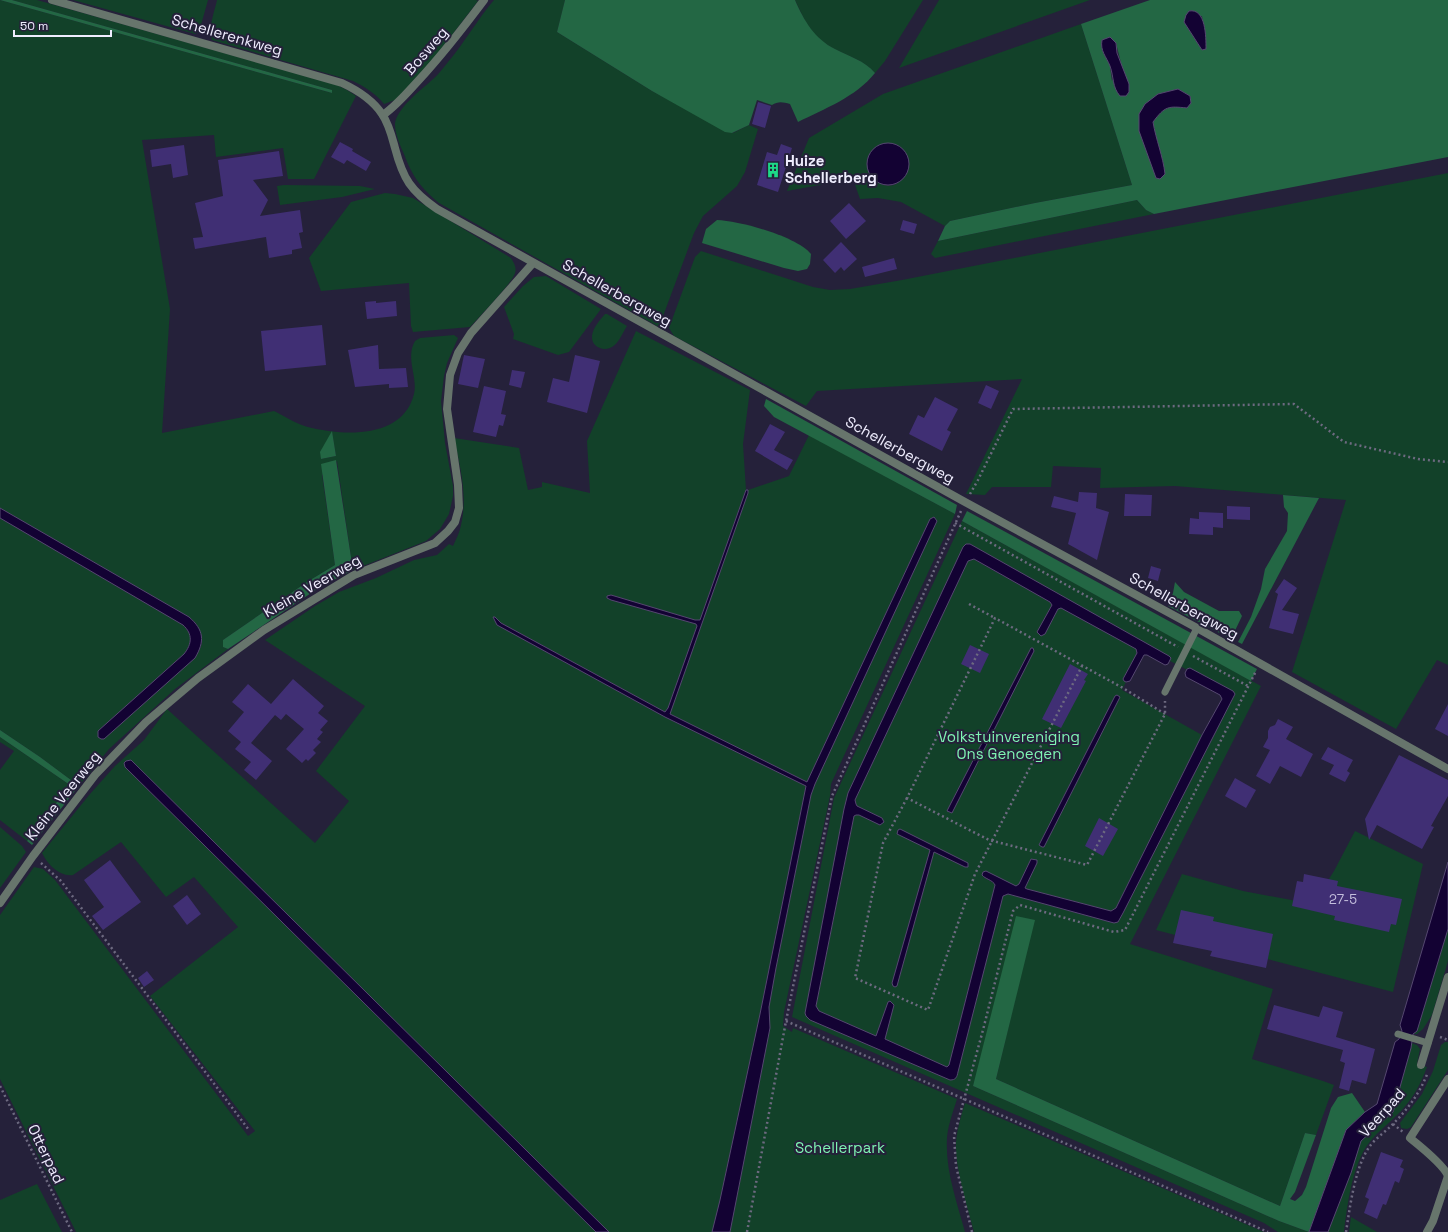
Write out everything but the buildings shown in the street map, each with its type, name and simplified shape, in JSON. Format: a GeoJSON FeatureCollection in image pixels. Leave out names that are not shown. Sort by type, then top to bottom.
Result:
{"type":"FeatureCollection","features":[{"type":"Feature","properties":{"kind":"street","name":"Schellerenkweg"},"geometry":{"type":"LineString","coordinates":[[52,0],[342,83],[365,96],[383,115]]}},
{"type":"Feature","properties":{"kind":"street","name":"Bosweg"},"geometry":{"type":"LineString","coordinates":[[383,115],[396,104],[447,49],[484,0]]}},
{"type":"Feature","properties":{"kind":"street","name":"Schellerbergweg"},"geometry":{"type":"LineString","coordinates":[[383,115],[389,128],[403,174],[413,190],[437,209],[965,502],[1197,628],[1448,769]]}},
{"type":"Feature","properties":{"kind":"street","name":"Kleine Veerweg"},"geometry":{"type":"LineString","coordinates":[[0,903],[33,856],[100,770],[146,722],[198,678],[264,630],[354,575],[435,543],[448,531],[455,522],[459,508],[458,485],[447,409],[450,375],[458,353],[471,333],[533,263]]}},
{"type":"Feature","properties":{"kind":"street"},"geometry":{"type":"LineString","coordinates":[[1421,1065],[1448,977]]}},
{"type":"Feature","properties":{"kind":"street"},"geometry":{"type":"LineString","coordinates":[[1427,1232],[1433,1221],[1448,1174],[1410,1138],[1448,1079]]}},
{"type":"Feature","properties":{"kind":"lane"},"geometry":{"type":"LineString","coordinates":[[1165,692],[1197,628]]}},
{"type":"Feature","properties":{"kind":"lane"},"geometry":{"type":"LineString","coordinates":[[1398,1034],[1428,1043]]}},
{"type":"Feature","properties":{"kind":"path"},"geometry":{"type":"LineString","coordinates":[[746,1232],[786,1021],[832,796],[955,523],[1014,409],[1294,404],[1344,442],[1418,459],[1448,462]]}},
{"type":"Feature","properties":{"kind":"path"},"geometry":{"type":"LineString","coordinates":[[955,523],[1248,686]]}},
{"type":"Feature","properties":{"kind":"path"},"geometry":{"type":"LineString","coordinates":[[969,604],[1123,688],[1165,714]]}},
{"type":"Feature","properties":{"kind":"path"},"geometry":{"type":"LineString","coordinates":[[995,618],[907,798],[883,843],[855,978],[928,1010],[975,874],[991,840],[1082,666]]}},
{"type":"Feature","properties":{"kind":"path"},"geometry":{"type":"LineString","coordinates":[[972,1232],[956,1166],[954,1136],[1013,911],[1020,905],[1114,932],[1124,930],[1260,664]]}},
{"type":"Feature","properties":{"kind":"path"},"geometry":{"type":"LineString","coordinates":[[907,798],[991,840],[1087,865],[1165,714],[1165,692]]}},
{"type":"Feature","properties":{"kind":"path"},"geometry":{"type":"LineString","coordinates":[[33,856],[61,881],[248,1130]]}},
{"type":"Feature","properties":{"kind":"path"},"geometry":{"type":"LineString","coordinates":[[786,1021],[1267,1232]]}},
{"type":"Feature","properties":{"kind":"path"},"geometry":{"type":"LineString","coordinates":[[1438,1044],[1440,1037],[1448,1040]]}},
{"type":"Feature","properties":{"kind":"path","name":"Veerpad"},"geometry":{"type":"LineString","coordinates":[[1346,1232],[1352,1194],[1363,1160],[1370,1147],[1407,1110],[1423,1085],[1429,1071]]}},
{"type":"Feature","properties":{"kind":"path","name":"Otterpad"},"geometry":{"type":"LineString","coordinates":[[0,1086],[72,1232]]}},
{"type":"Feature","properties":{"kind":"green space"},"geometry":{"type":"Polygon","coordinates":[[[0,0],[332,93],[332,90],[12,0],[37,0],[337,85],[356,96],[314,179],[288,179],[283,148],[216,157],[214,135],[142,140],[170,309],[162,433],[274,411],[302,425],[326,431],[357,432],[386,426],[398,419],[408,408],[414,394],[415,388],[411,354],[415,341],[420,338],[454,335],[458,338],[447,363],[441,401],[445,443],[453,486],[453,496],[449,514],[440,529],[426,541],[353,570],[337,461],[322,475],[335,565],[307,582],[223,640],[223,647],[228,649],[175,689],[109,749],[79,786],[0,730],[0,518],[183,625],[190,635],[189,647],[184,654],[98,731],[195,658],[202,643],[196,623],[189,617],[0,508],[0,0]],[[332,432],[321,459],[336,456],[332,432]]]}},
{"type":"Feature","properties":{"kind":"green space"},"geometry":{"type":"Polygon","coordinates":[[[0,0],[12,0],[332,90],[332,93],[0,0]]]}},
{"type":"Feature","properties":{"kind":"green space"},"geometry":{"type":"Polygon","coordinates":[[[73,0],[208,0],[199,32],[195,34],[73,0]]]}},
{"type":"Feature","properties":{"kind":"green space"},"geometry":{"type":"Polygon","coordinates":[[[217,0],[478,1],[428,66],[395,100],[384,104],[370,91],[353,81],[212,40],[210,31],[217,0]]]}},
{"type":"Feature","properties":{"kind":"green space"},"geometry":{"type":"Polygon","coordinates":[[[494,0],[565,0],[557,32],[652,91],[733,133],[749,125],[758,129],[745,172],[737,186],[703,216],[694,233],[659,327],[439,203],[422,187],[410,169],[397,136],[395,128],[396,118],[404,106],[434,78],[460,47],[494,0]]]}},
{"type":"Feature","properties":{"kind":"green space"},"geometry":{"type":"Polygon","coordinates":[[[565,0],[795,0],[806,22],[816,35],[828,45],[861,62],[875,73],[859,89],[849,96],[798,122],[790,104],[781,102],[772,105],[757,100],[749,125],[732,133],[725,132],[652,91],[557,32],[565,0]]]}},
{"type":"Feature","properties":{"kind":"green space"},"geometry":{"type":"Polygon","coordinates":[[[795,0],[923,0],[885,61],[875,73],[863,63],[835,49],[817,37],[806,22],[795,0]]]}},
{"type":"Feature","properties":{"kind":"green space"},"geometry":{"type":"Polygon","coordinates":[[[939,0],[1090,0],[899,68],[939,0]]]}},
{"type":"Feature","properties":{"kind":"green space"},"geometry":{"type":"Polygon","coordinates":[[[1150,0],[1448,0],[1448,157],[1154,214],[1146,210],[1137,200],[938,241],[945,226],[950,221],[1132,185],[1081,24],[1150,0]],[[1202,16],[1184,22],[1202,50],[1206,48],[1202,16]],[[1116,43],[1110,67],[1112,81],[1121,63],[1116,43]],[[1178,89],[1158,94],[1139,114],[1164,165],[1153,122],[1167,108],[1187,107],[1191,103],[1190,96],[1178,89]]]}},
{"type":"Feature","properties":{"kind":"green space"},"geometry":{"type":"Polygon","coordinates":[[[1081,24],[1132,185],[950,221],[945,226],[901,202],[878,198],[860,199],[853,179],[787,191],[809,138],[883,94],[1081,24]],[[884,144],[872,151],[867,159],[868,168],[872,176],[879,183],[888,186],[896,184],[904,176],[908,164],[907,156],[884,144]]]}},
{"type":"Feature","properties":{"kind":"green space"},"geometry":{"type":"Polygon","coordinates":[[[1448,173],[1448,665],[1437,660],[1396,729],[1292,672],[1346,500],[1175,486],[1100,488],[1101,468],[1053,466],[1051,487],[992,487],[985,495],[966,494],[1022,379],[817,391],[806,406],[674,336],[669,328],[695,257],[701,251],[813,287],[830,290],[850,289],[1448,173]]]}},
{"type":"Feature","properties":{"kind":"green space"},"geometry":{"type":"Polygon","coordinates":[[[277,186],[360,186],[375,189],[342,197],[280,205],[277,186]]]}},
{"type":"Feature","properties":{"kind":"green space"},"geometry":{"type":"Polygon","coordinates":[[[385,193],[413,198],[511,258],[516,269],[513,278],[470,327],[413,332],[411,326],[409,283],[321,291],[309,258],[351,202],[385,193]]]}},
{"type":"Feature","properties":{"kind":"green space"},"geometry":{"type":"Polygon","coordinates":[[[1137,200],[1146,210],[1154,214],[935,258],[931,254],[938,241],[1137,200]]]}},
{"type":"Feature","properties":{"kind":"green space"},"geometry":{"type":"Polygon","coordinates":[[[717,220],[753,226],[793,241],[804,247],[811,254],[810,264],[807,269],[798,271],[702,243],[706,229],[717,220]]]}},
{"type":"Feature","properties":{"kind":"green space"},"geometry":{"type":"Polygon","coordinates":[[[546,276],[601,309],[569,352],[558,355],[513,339],[514,334],[504,307],[523,286],[534,277],[546,276]]]}},
{"type":"Feature","properties":{"kind":"green space"},"geometry":{"type":"Polygon","coordinates":[[[605,314],[627,326],[617,343],[612,347],[602,349],[596,346],[592,340],[592,336],[595,327],[605,314]]]}},
{"type":"Feature","properties":{"kind":"green space"},"geometry":{"type":"Polygon","coordinates":[[[636,331],[750,390],[743,444],[746,490],[700,620],[695,620],[611,595],[607,596],[607,598],[611,600],[696,624],[697,626],[668,708],[665,712],[501,623],[493,617],[497,625],[665,717],[806,786],[760,1014],[712,1232],[609,1232],[131,760],[124,763],[125,767],[596,1232],[76,1232],[0,1079],[0,915],[34,867],[43,869],[55,880],[248,1136],[255,1131],[150,996],[238,927],[194,877],[166,897],[121,842],[73,875],[59,872],[51,866],[42,853],[115,766],[144,740],[167,709],[315,843],[349,801],[316,771],[365,706],[265,640],[315,606],[339,592],[376,578],[414,560],[437,555],[449,544],[453,546],[459,533],[464,503],[459,459],[454,438],[519,448],[528,490],[542,487],[542,482],[590,493],[587,441],[636,331]]]}},
{"type":"Feature","properties":{"kind":"green space"},"geometry":{"type":"Polygon","coordinates":[[[766,399],[957,505],[955,514],[774,417],[764,406],[766,399]]]}},
{"type":"Feature","properties":{"kind":"green space"},"geometry":{"type":"Polygon","coordinates":[[[332,431],[336,456],[321,459],[320,452],[332,431]]]}},
{"type":"Feature","properties":{"kind":"green space","name":"Schellerpark"},"geometry":{"type":"Polygon","coordinates":[[[809,435],[955,514],[831,784],[830,796],[784,1012],[783,1026],[792,1032],[793,1028],[957,1099],[948,1128],[947,1150],[952,1186],[965,1232],[730,1232],[770,1028],[769,1007],[776,968],[811,795],[937,521],[934,517],[930,519],[807,782],[670,715],[669,713],[748,490],[789,476],[809,435]]]}},
{"type":"Feature","properties":{"kind":"green space"},"geometry":{"type":"Polygon","coordinates":[[[336,460],[353,570],[320,587],[228,649],[223,647],[223,640],[307,582],[335,565],[321,464],[336,460]]]}},
{"type":"Feature","properties":{"kind":"green space"},"geometry":{"type":"Polygon","coordinates":[[[1283,495],[1319,498],[1242,644],[1238,642],[1251,617],[1261,589],[1265,569],[1287,531],[1288,513],[1284,507],[1283,495]]]}},
{"type":"Feature","properties":{"kind":"green space"},"geometry":{"type":"Polygon","coordinates":[[[967,511],[1257,669],[1251,681],[962,521],[967,511]]]}},
{"type":"Feature","properties":{"kind":"green space"},"geometry":{"type":"Polygon","coordinates":[[[962,521],[1261,686],[1130,944],[1273,989],[1252,1059],[1334,1085],[1316,1135],[1305,1133],[1280,1206],[996,1079],[1034,920],[973,1086],[1279,1221],[1309,1232],[1278,1232],[1264,1223],[792,1017],[834,798],[962,521]],[[966,544],[848,793],[844,809],[810,1020],[950,1080],[954,1080],[958,1072],[1003,896],[1008,894],[1113,923],[1118,922],[1235,694],[1170,661],[1171,658],[1169,656],[970,544],[966,544]]]}},
{"type":"Feature","properties":{"kind":"green space","name":"Volkstuinvereniging Ons Genoegen"},"geometry":{"type":"Polygon","coordinates":[[[973,559],[1050,602],[1052,605],[1037,632],[1045,634],[1058,609],[1061,608],[1136,649],[1137,653],[1123,679],[1126,682],[1122,690],[1202,735],[1116,908],[1111,911],[1025,888],[1037,863],[1031,859],[1019,884],[1016,886],[983,877],[995,885],[949,1065],[945,1067],[886,1041],[885,1037],[878,1035],[875,1036],[819,1011],[816,1006],[854,816],[859,815],[880,825],[882,818],[857,806],[855,800],[968,561],[973,559]]]}},
{"type":"Feature","properties":{"kind":"green space"},"geometry":{"type":"Polygon","coordinates":[[[1175,582],[1184,592],[1219,611],[1239,611],[1242,616],[1231,639],[1168,606],[1175,582]]]}},
{"type":"Feature","properties":{"kind":"green space"},"geometry":{"type":"Polygon","coordinates":[[[0,730],[79,786],[32,845],[27,841],[70,785],[0,737],[0,730]]]}},
{"type":"Feature","properties":{"kind":"green space"},"geometry":{"type":"Polygon","coordinates":[[[0,737],[70,785],[27,841],[0,820],[0,770],[14,751],[0,742],[0,737]]]}},
{"type":"Feature","properties":{"kind":"green space"},"geometry":{"type":"Polygon","coordinates":[[[0,827],[22,846],[26,852],[0,888],[0,827]]]}},
{"type":"Feature","properties":{"kind":"green space"},"geometry":{"type":"Polygon","coordinates":[[[1355,831],[1423,864],[1393,992],[1156,930],[1182,874],[1243,891],[1313,904],[1334,871],[1355,831]]]}},
{"type":"Feature","properties":{"kind":"green space"},"geometry":{"type":"Polygon","coordinates":[[[1016,916],[1035,920],[996,1079],[1280,1206],[1305,1133],[1316,1135],[1295,1192],[1290,1199],[1295,1201],[1302,1195],[1306,1187],[1331,1108],[1338,1097],[1352,1093],[1365,1112],[1346,1130],[1309,1232],[1279,1221],[973,1086],[1016,916]]]}},
{"type":"Feature","properties":{"kind":"green space"},"geometry":{"type":"Polygon","coordinates":[[[1448,929],[1448,961],[1432,1015],[1423,1029],[1417,1034],[1414,1034],[1417,1031],[1448,929]]]}},
{"type":"Feature","properties":{"kind":"green space"},"geometry":{"type":"Polygon","coordinates":[[[1448,1042],[1448,1070],[1411,1127],[1407,1129],[1401,1128],[1400,1123],[1422,1094],[1433,1071],[1441,1045],[1448,1042]]]}},
{"type":"Feature","properties":{"kind":"green space"},"geometry":{"type":"Polygon","coordinates":[[[1411,1043],[1417,1045],[1420,1049],[1417,1064],[1427,1067],[1424,1074],[1418,1087],[1406,1105],[1373,1138],[1361,1156],[1351,1188],[1344,1232],[1328,1232],[1351,1173],[1361,1141],[1393,1112],[1411,1048],[1411,1043]]]}},
{"type":"Feature","properties":{"kind":"green space"},"geometry":{"type":"Polygon","coordinates":[[[965,1103],[1264,1232],[974,1232],[962,1187],[956,1153],[957,1132],[965,1103]]]}},
{"type":"Feature","properties":{"kind":"green space"},"geometry":{"type":"Polygon","coordinates":[[[37,1184],[62,1232],[0,1232],[0,1200],[37,1184]]]}},
{"type":"Feature","properties":{"kind":"green space"},"geometry":{"type":"Polygon","coordinates":[[[1351,1217],[1377,1232],[1349,1232],[1351,1217]]]}},
{"type":"Feature","properties":{"kind":"shaded area"},"geometry":{"type":"Polygon","coordinates":[[[1189,11],[1195,11],[1202,19],[1206,38],[1206,49],[1202,50],[1184,22],[1189,11]]]}},
{"type":"Feature","properties":{"kind":"shaded area"},"geometry":{"type":"Polygon","coordinates":[[[1110,37],[1116,43],[1117,53],[1129,84],[1129,92],[1126,96],[1120,96],[1117,93],[1110,66],[1103,50],[1102,40],[1110,37]]]}},
{"type":"Feature","properties":{"kind":"shaded area"},"geometry":{"type":"Polygon","coordinates":[[[1178,89],[1190,96],[1191,103],[1187,108],[1167,108],[1153,122],[1165,174],[1160,179],[1156,178],[1139,131],[1139,114],[1145,104],[1158,94],[1178,89]]]}},
{"type":"Feature","properties":{"kind":"shaded area"},"geometry":{"type":"Polygon","coordinates":[[[884,143],[892,143],[903,149],[909,160],[909,168],[903,179],[892,185],[884,185],[873,179],[867,168],[867,160],[873,149],[884,143]]]}},
{"type":"Feature","properties":{"kind":"shaded area"},"geometry":{"type":"Polygon","coordinates":[[[746,490],[748,490],[748,493],[670,714],[807,782],[930,519],[934,517],[937,521],[811,795],[776,968],[769,1007],[770,1028],[730,1232],[712,1232],[760,1014],[806,786],[665,717],[497,625],[493,617],[501,623],[665,712],[668,708],[697,626],[696,624],[611,600],[607,598],[607,596],[611,595],[695,620],[700,620],[746,490]]]}},
{"type":"Feature","properties":{"kind":"shaded area"},"geometry":{"type":"Polygon","coordinates":[[[0,508],[189,617],[198,626],[201,641],[195,658],[104,739],[98,737],[98,731],[184,654],[189,647],[190,635],[183,625],[0,518],[0,508]]]}},
{"type":"Feature","properties":{"kind":"shaded area"},"geometry":{"type":"Polygon","coordinates":[[[966,544],[970,544],[1171,658],[1168,664],[1165,665],[1147,655],[1144,655],[1130,681],[1126,682],[1123,679],[1137,653],[1136,649],[1061,608],[1058,609],[1045,634],[1041,636],[1037,632],[1052,605],[1050,602],[974,559],[968,561],[855,800],[857,806],[882,818],[884,822],[880,825],[859,815],[854,816],[816,1006],[819,1011],[876,1036],[888,1002],[890,1001],[894,1005],[885,1039],[947,1067],[949,1065],[995,885],[982,875],[983,872],[986,871],[1016,886],[1019,884],[1031,859],[1037,860],[1025,888],[1111,911],[1116,908],[1202,735],[1222,699],[1220,695],[1186,677],[1185,673],[1187,669],[1190,668],[1233,691],[1235,694],[1118,922],[1114,923],[1008,894],[1003,896],[957,1075],[955,1079],[950,1080],[810,1020],[805,1013],[848,793],[963,547],[966,544]]]}},
{"type":"Feature","properties":{"kind":"shaded area"},"geometry":{"type":"Polygon","coordinates":[[[1031,648],[1033,648],[1034,651],[952,813],[947,811],[950,805],[1031,648]]]}},
{"type":"Feature","properties":{"kind":"shaded area"},"geometry":{"type":"Polygon","coordinates":[[[1117,695],[1120,697],[1044,847],[1042,847],[1039,845],[1115,696],[1117,695]]]}},
{"type":"Feature","properties":{"kind":"shaded area"},"geometry":{"type":"Polygon","coordinates":[[[131,760],[609,1232],[596,1232],[125,767],[124,763],[131,760]]]}},
{"type":"Feature","properties":{"kind":"shaded area"},"geometry":{"type":"Polygon","coordinates":[[[900,829],[968,863],[968,867],[965,867],[934,852],[897,986],[895,987],[892,983],[930,850],[897,834],[898,830],[900,829]]]}},
{"type":"Feature","properties":{"kind":"shaded area"},"geometry":{"type":"Polygon","coordinates":[[[1448,862],[1448,929],[1417,1031],[1413,1034],[1411,1048],[1393,1112],[1361,1141],[1351,1173],[1328,1232],[1309,1232],[1346,1130],[1365,1112],[1377,1104],[1395,1042],[1399,1039],[1402,1031],[1400,1025],[1448,862]]]}},
{"type":"Feature","properties":{"kind":"place","name":"Huize Schellerberg"},"geometry":{"type":"Point","coordinates":[773,170]}}]}
